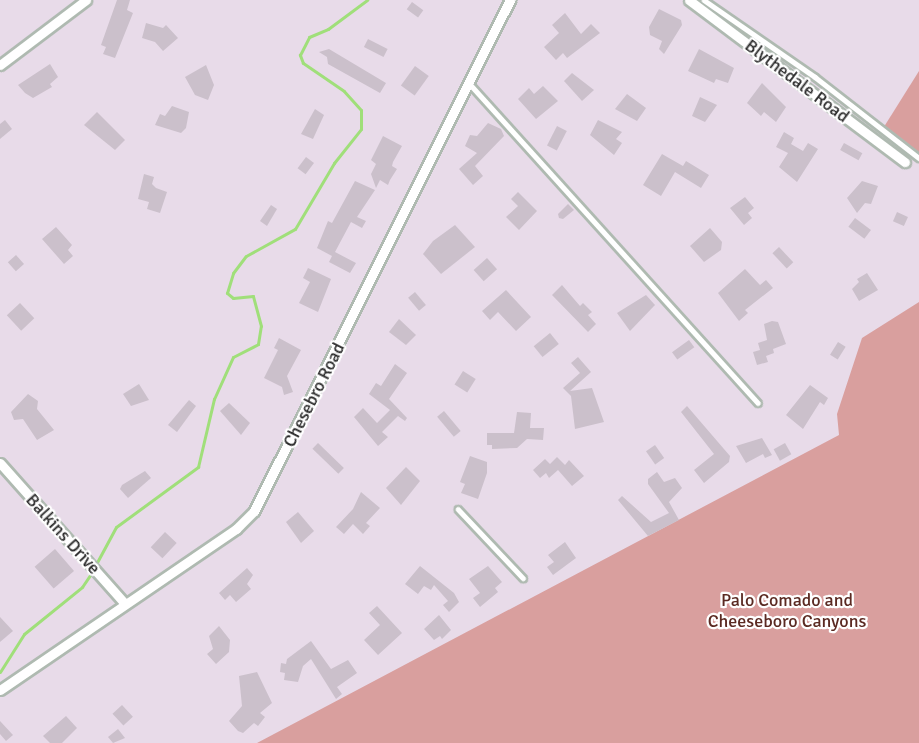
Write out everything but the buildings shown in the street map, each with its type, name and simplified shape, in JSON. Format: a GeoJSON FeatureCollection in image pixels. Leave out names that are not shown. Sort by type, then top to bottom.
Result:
{"type":"FeatureCollection","features":[{"type":"Feature","properties":{"kind":"street"},"geometry":{"type":"LineString","coordinates":[[0,65],[86,0]]}},
{"type":"Feature","properties":{"kind":"street","name":"Chesebro Road"},"geometry":{"type":"LineString","coordinates":[[0,690],[236,529],[259,503],[510,0]]}},
{"type":"Feature","properties":{"kind":"street","name":"Blythedale Road"},"geometry":{"type":"LineString","coordinates":[[689,0],[905,162]]}},
{"type":"Feature","properties":{"kind":"street","name":"Balkins Drive"},"geometry":{"type":"LineString","coordinates":[[0,463],[125,604]]}},
{"type":"Feature","properties":{"kind":"lane"},"geometry":{"type":"LineString","coordinates":[[704,0],[815,77],[919,158]]}},
{"type":"Feature","properties":{"kind":"lane"},"geometry":{"type":"LineString","coordinates":[[469,83],[758,403]]}},
{"type":"Feature","properties":{"kind":"lane"},"geometry":{"type":"LineString","coordinates":[[458,509],[523,578]]}},
{"type":"Feature","properties":{"kind":"green space"},"geometry":{"type":"Polygon","coordinates":[[[919,71],[919,156],[882,130],[919,71]]]}},
{"type":"Feature","properties":{"kind":"green space","name":"Palo Comado and Cheeseboro Canyons"},"geometry":{"type":"Polygon","coordinates":[[[919,302],[919,743],[257,743],[839,435],[837,414],[862,338],[919,302]]]}},
{"type":"Feature","properties":{"kind":"waterway"},"geometry":{"type":"LineString","coordinates":[[95,566],[116,527],[198,467],[214,399],[233,357],[258,344],[261,326],[253,296],[233,298],[227,293],[233,273],[246,256],[295,229],[334,163],[361,129],[361,110],[344,91],[303,63],[300,55],[309,37],[328,29],[367,0]]}},
{"type":"Feature","properties":{"kind":"waterway"},"geometry":{"type":"LineString","coordinates":[[0,672],[24,634],[82,587],[92,572]]}}]}
